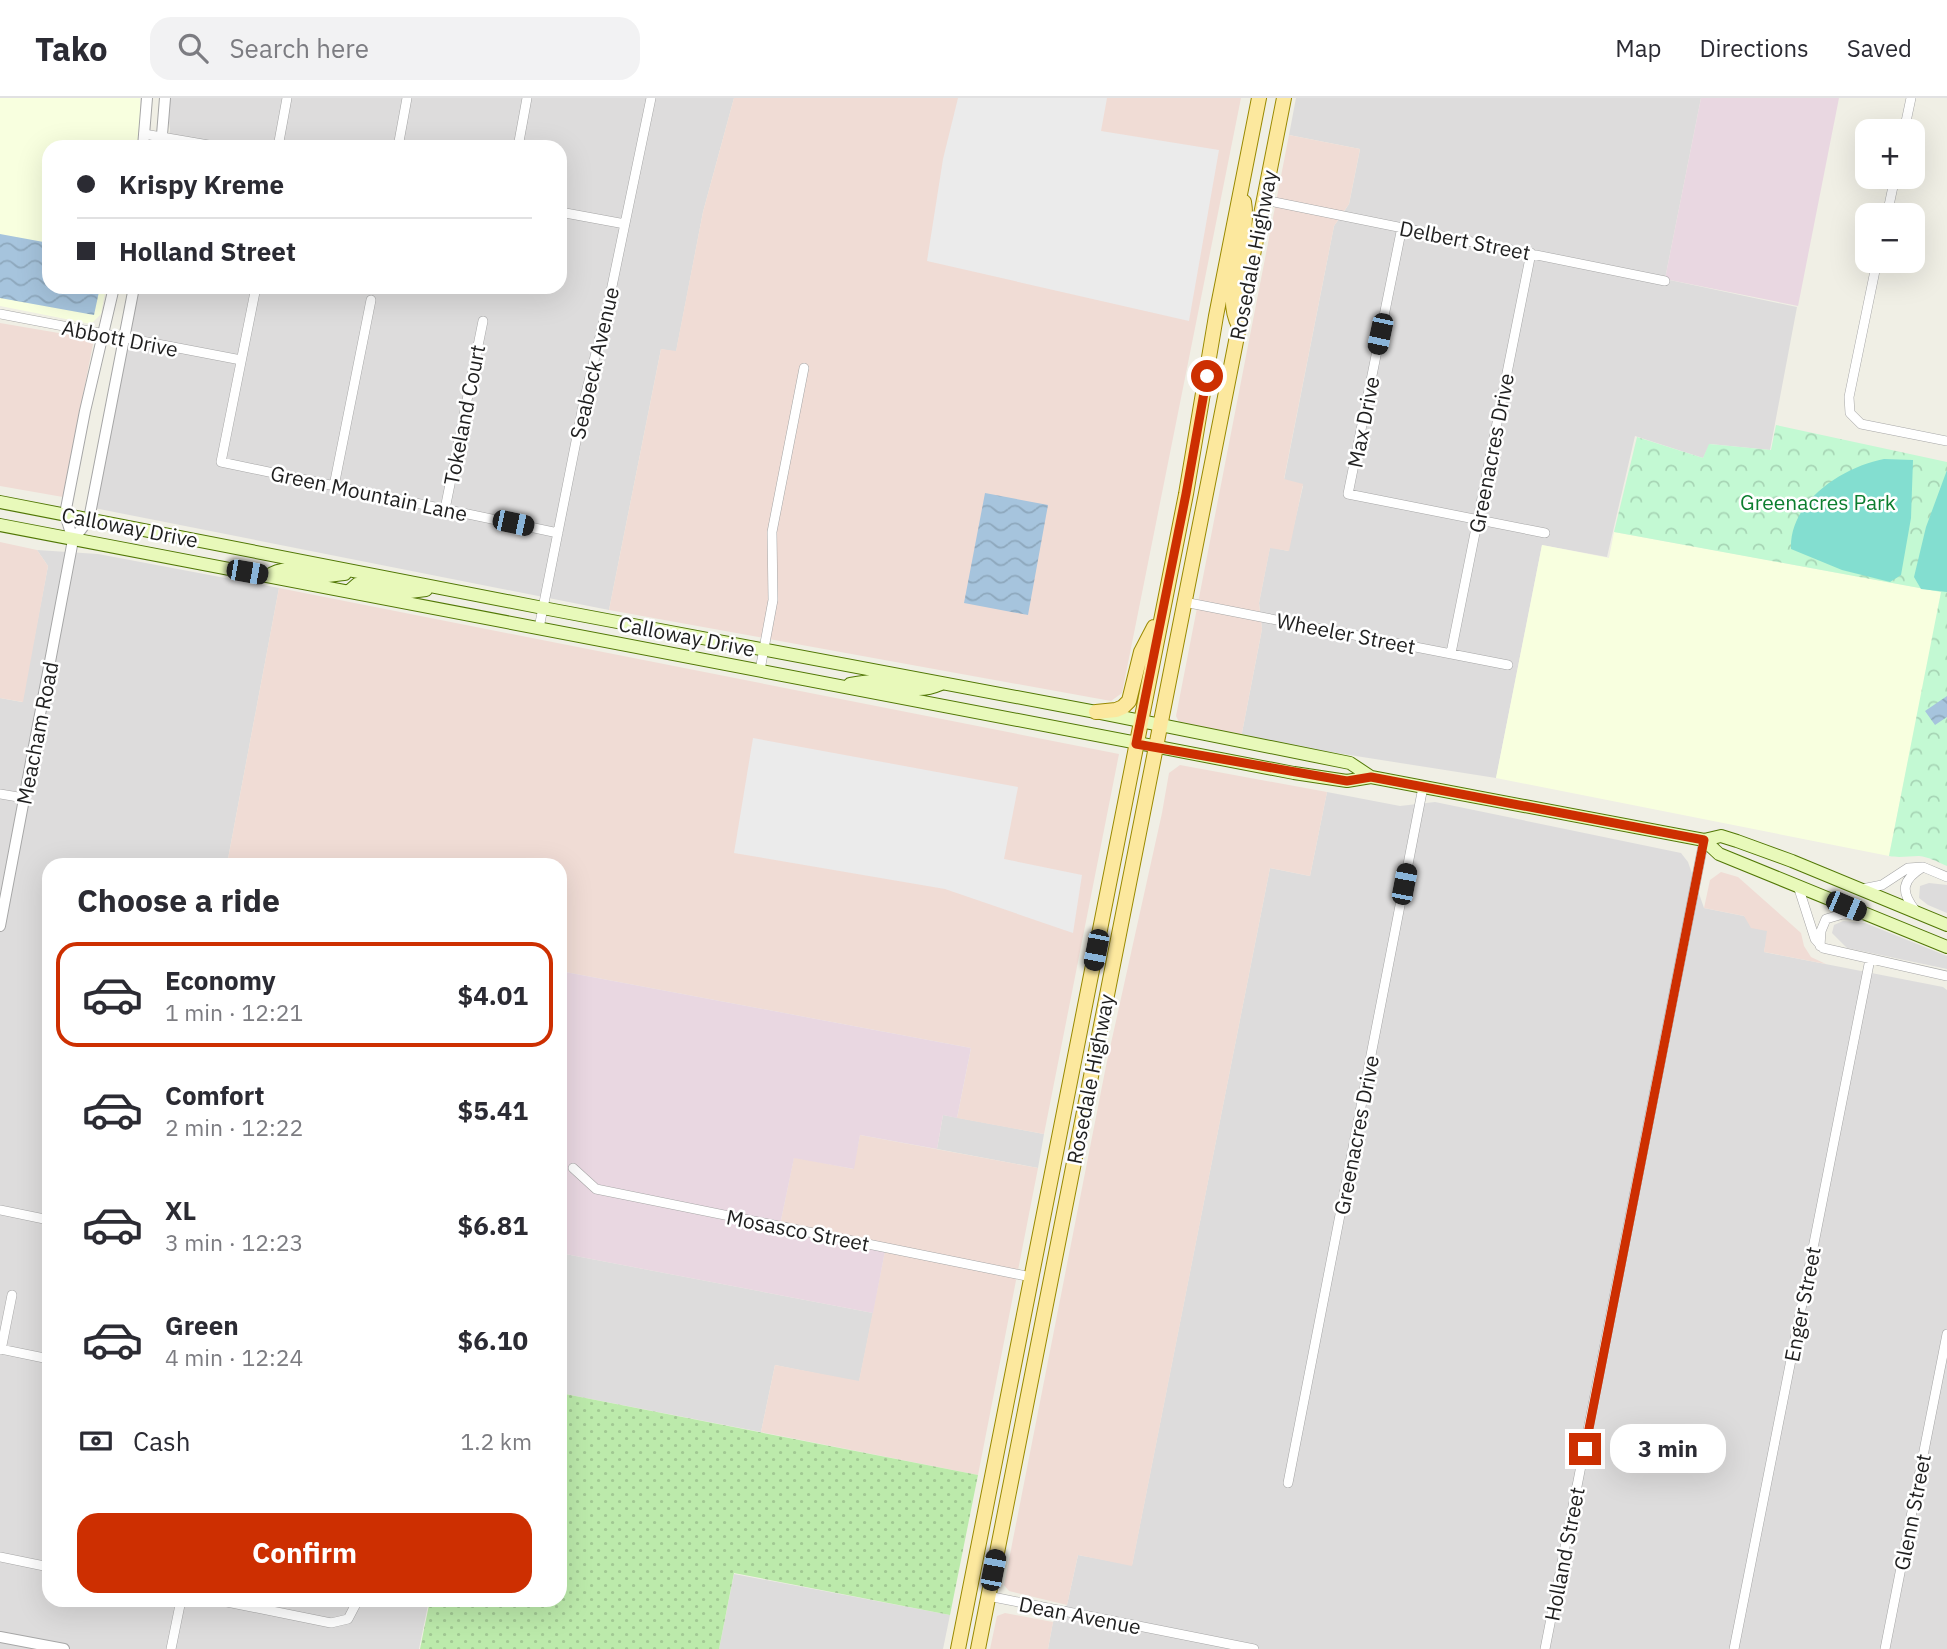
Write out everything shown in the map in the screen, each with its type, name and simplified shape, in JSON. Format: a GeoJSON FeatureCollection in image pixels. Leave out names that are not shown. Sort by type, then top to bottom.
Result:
{"type":"FeatureCollection","features":[{"type":"Feature","properties":{"kind":"main road","name":"Rosedale Highway"},"geometry":{"type":"LineString","coordinates":[[958,1649],[1186,494],[1216,316],[1259,98]]}},
{"type":"Feature","properties":{"kind":"main road","name":"Rosedale Highway"},"geometry":{"type":"LineString","coordinates":[[978,1649],[1284,98]]}},
{"type":"Feature","properties":{"kind":"main road"},"geometry":{"type":"LineString","coordinates":[[1239,326],[1233,313],[1232,301],[1244,230],[1245,211],[1241,187]]}},
{"type":"Feature","properties":{"kind":"main road","name":"Calloway Drive"},"geometry":{"type":"LineString","coordinates":[[0,502],[356,573],[1096,712],[1350,763],[1371,777]]}},
{"type":"Feature","properties":{"kind":"main road","name":"Calloway Drive"},"geometry":{"type":"LineString","coordinates":[[0,525],[1136,744],[1347,781],[1371,777],[1704,840],[1721,836],[1792,861],[1947,925]]}},
{"type":"Feature","properties":{"kind":"main road"},"geometry":{"type":"LineString","coordinates":[[268,576],[276,569],[328,576],[356,573]]}},
{"type":"Feature","properties":{"kind":"main road"},"geometry":{"type":"LineString","coordinates":[[349,591],[357,584],[410,592],[437,588]]}},
{"type":"Feature","properties":{"kind":"main road"},"geometry":{"type":"LineString","coordinates":[[1096,712],[1116,710],[1129,701],[1141,652],[1164,600]]}},
{"type":"Feature","properties":{"kind":"main road"},"geometry":{"type":"LineString","coordinates":[[840,686],[873,681],[918,691],[941,684]]}},
{"type":"Feature","properties":{"kind":"main road","name":"Calloway Drive"},"geometry":{"type":"LineString","coordinates":[[1704,840],[1718,854],[1947,947]]}},
{"type":"Feature","properties":{"kind":"main road"},"geometry":{"type":"LineString","coordinates":[[1090,978],[1092,1007],[1082,1062],[1083,1067],[1091,1073]]}},
{"type":"Feature","properties":{"kind":"main road"},"geometry":{"type":"LineString","coordinates":[[1053,1265],[1056,1202],[1077,1089],[1077,1081],[1072,1073]]}},
{"type":"Feature","properties":{"kind":"main road"},"geometry":{"type":"LineString","coordinates":[[988,1597],[983,1593],[980,1580],[999,1483],[998,1446]]}},
{"type":"Feature","properties":{"kind":"main road"},"geometry":{"type":"LineString","coordinates":[[962,1631],[969,1636],[968,1649]]}},
{"type":"Feature","properties":{"kind":"street"},"geometry":{"type":"LineString","coordinates":[[144,140],[147,98]]}},
{"type":"Feature","properties":{"kind":"street"},"geometry":{"type":"LineString","coordinates":[[162,140],[165,98]]}},
{"type":"Feature","properties":{"kind":"street"},"geometry":{"type":"LineString","coordinates":[[279,140],[287,98]]}},
{"type":"Feature","properties":{"kind":"street"},"geometry":{"type":"LineString","coordinates":[[399,140],[407,98]]}},
{"type":"Feature","properties":{"kind":"street"},"geometry":{"type":"LineString","coordinates":[[519,140],[527,98]]}},
{"type":"Feature","properties":{"kind":"street","name":"Seabeck Avenue"},"geometry":{"type":"LineString","coordinates":[[539,628],[584,401],[610,296],[651,98]]}},
{"type":"Feature","properties":{"kind":"street"},"geometry":{"type":"LineString","coordinates":[[1907,119],[1911,98]]}},
{"type":"Feature","properties":{"kind":"street"},"geometry":{"type":"LineString","coordinates":[[144,134],[158,140]]}},
{"type":"Feature","properties":{"kind":"street","name":"Delbert Street"},"geometry":{"type":"LineString","coordinates":[[1264,200],[1665,281]]}},
{"type":"Feature","properties":{"kind":"street"},"geometry":{"type":"LineString","coordinates":[[567,213],[625,224]]}},
{"type":"Feature","properties":{"kind":"street","name":"Max Drive"},"geometry":{"type":"LineString","coordinates":[[1402,227],[1348,494],[1478,520]]}},
{"type":"Feature","properties":{"kind":"street","name":"Greenacres Drive"},"geometry":{"type":"LineString","coordinates":[[1451,653],[1531,253]]}},
{"type":"Feature","properties":{"kind":"street"},"geometry":{"type":"LineString","coordinates":[[1875,273],[1849,397],[1850,413],[1861,424],[1947,441]]}},
{"type":"Feature","properties":{"kind":"street","name":"Meacham Road"},"geometry":{"type":"LineString","coordinates":[[73,540],[65,514],[112,294]]}},
{"type":"Feature","properties":{"kind":"street","name":"Meacham Road"},"geometry":{"type":"LineString","coordinates":[[0,926],[73,540],[89,519],[133,294]]}},
{"type":"Feature","properties":{"kind":"street"},"geometry":{"type":"LineString","coordinates":[[241,360],[255,294]]}},
{"type":"Feature","properties":{"kind":"street"},"geometry":{"type":"LineString","coordinates":[[334,486],[371,300]]}},
{"type":"Feature","properties":{"kind":"street","name":"Abbott Drive"},"geometry":{"type":"LineString","coordinates":[[0,314],[124,340],[241,360]]}},
{"type":"Feature","properties":{"kind":"street","name":"Tokeland Court"},"geometry":{"type":"LineString","coordinates":[[445,509],[482,321]]}},
{"type":"Feature","properties":{"kind":"street","name":"Green Mountain Lane"},"geometry":{"type":"LineString","coordinates":[[241,360],[221,462],[558,533]]}},
{"type":"Feature","properties":{"kind":"street"},"geometry":{"type":"LineString","coordinates":[[760,670],[773,600],[772,532],[804,368]]}},
{"type":"Feature","properties":{"kind":"street"},"geometry":{"type":"LineString","coordinates":[[1478,520],[1545,533]]}},
{"type":"Feature","properties":{"kind":"street","name":"Wheeler Street"},"geometry":{"type":"LineString","coordinates":[[1184,602],[1508,665]]}},
{"type":"Feature","properties":{"kind":"street","name":"Greenacres Drive"},"geometry":{"type":"LineString","coordinates":[[1289,1483],[1423,787]]}},
{"type":"Feature","properties":{"kind":"street"},"geometry":{"type":"LineString","coordinates":[[0,794],[24,798]]}},
{"type":"Feature","properties":{"kind":"street","name":"Holland Street"},"geometry":{"type":"LineString","coordinates":[[1545,1649],[1704,840]]}},
{"type":"Feature","properties":{"kind":"street"},"geometry":{"type":"LineString","coordinates":[[1918,914],[1905,898],[1905,886],[1911,874],[1923,867]]}},
{"type":"Feature","properties":{"kind":"street"},"geometry":{"type":"LineString","coordinates":[[1862,889],[1882,885],[1908,868],[1923,867],[1947,877]]}},
{"type":"Feature","properties":{"kind":"street"},"geometry":{"type":"LineString","coordinates":[[1798,886],[1810,926],[1820,946],[1832,952],[1947,976]]}},
{"type":"Feature","properties":{"kind":"street"},"geometry":{"type":"LineString","coordinates":[[1820,946],[1821,931],[1826,919],[1843,914],[1870,916]]}},
{"type":"Feature","properties":{"kind":"street","name":"Enger Street"},"geometry":{"type":"LineString","coordinates":[[1734,1649],[1870,960]]}},
{"type":"Feature","properties":{"kind":"street","name":"Mosasco Street"},"geometry":{"type":"LineString","coordinates":[[573,1168],[596,1189],[1031,1277]]}},
{"type":"Feature","properties":{"kind":"street"},"geometry":{"type":"LineString","coordinates":[[0,1210],[42,1219]]}},
{"type":"Feature","properties":{"kind":"street"},"geometry":{"type":"LineString","coordinates":[[12,1295],[1,1349],[42,1358]]}},
{"type":"Feature","properties":{"kind":"street","name":"Glenn Street"},"geometry":{"type":"LineString","coordinates":[[1885,1649],[1947,1334]]}},
{"type":"Feature","properties":{"kind":"street"},"geometry":{"type":"LineString","coordinates":[[0,1558],[42,1566]]}},
{"type":"Feature","properties":{"kind":"street","name":"Dean Avenue"},"geometry":{"type":"LineString","coordinates":[[988,1597],[1254,1649]]}},
{"type":"Feature","properties":{"kind":"street"},"geometry":{"type":"LineString","coordinates":[[171,1649],[180,1607]]}},
{"type":"Feature","properties":{"kind":"street"},"geometry":{"type":"LineString","coordinates":[[252,1607],[331,1623],[348,1619],[354,1607]]}},
{"type":"Feature","properties":{"kind":"street"},"geometry":{"type":"LineString","coordinates":[[0,1637],[64,1649]]}},
{"type":"Feature","properties":{"kind":"shaded area"},"geometry":{"type":"Polygon","coordinates":[[[0,98],[140,98],[138,140],[42,140],[42,294],[105,294],[101,314],[91,324],[0,306],[0,98]]]}},
{"type":"Feature","properties":{"kind":"shaded area"},"geometry":{"type":"Polygon","coordinates":[[[166,98],[734,98],[703,212],[676,352],[661,349],[609,610],[94,508],[135,294],[567,294],[567,140],[168,140],[170,130],[166,98]]]}},
{"type":"Feature","properties":{"kind":"shaded area"},"geometry":{"type":"Polygon","coordinates":[[[734,98],[1241,98],[1122,693],[1111,701],[609,610],[661,349],[676,351],[703,212],[734,98]]]}},
{"type":"Feature","properties":{"kind":"shaded area"},"geometry":{"type":"Polygon","coordinates":[[[958,98],[1107,98],[1101,131],[1219,150],[1189,321],[927,261],[943,159],[958,98]]]}},
{"type":"Feature","properties":{"kind":"shaded area"},"geometry":{"type":"Polygon","coordinates":[[[1296,98],[1701,98],[1665,279],[1797,307],[1770,450],[1710,444],[1703,458],[1635,436],[1607,557],[1542,545],[1496,778],[1241,738],[1262,629],[1259,603],[1270,547],[1288,551],[1303,486],[1284,480],[1334,226],[1349,204],[1360,149],[1289,135],[1296,98]]]}},
{"type":"Feature","properties":{"kind":"shaded area"},"geometry":{"type":"Polygon","coordinates":[[[1701,98],[1839,98],[1798,306],[1665,279],[1701,98]]]}},
{"type":"Feature","properties":{"kind":"shaded area"},"geometry":{"type":"Polygon","coordinates":[[[1289,135],[1360,149],[1349,204],[1334,226],[1284,479],[1303,484],[1289,551],[1270,548],[1259,603],[1262,629],[1241,738],[1182,728],[1176,716],[1289,135]]]}},
{"type":"Feature","properties":{"kind":"shaded area"},"geometry":{"type":"Polygon","coordinates":[[[0,323],[94,339],[63,497],[0,486],[0,323]]]}},
{"type":"Feature","properties":{"kind":"shaded area"},"geometry":{"type":"Polygon","coordinates":[[[1614,532],[1942,592],[1889,856],[1496,778],[1542,545],[1609,558],[1614,532]]]}},
{"type":"Feature","properties":{"kind":"shaded area"},"geometry":{"type":"Polygon","coordinates":[[[0,542],[37,550],[48,566],[23,702],[0,698],[0,542]]]}},
{"type":"Feature","properties":{"kind":"shaded area"},"geometry":{"type":"Polygon","coordinates":[[[37,550],[98,554],[279,588],[228,858],[42,858],[42,1607],[428,1607],[419,1649],[0,1649],[0,698],[22,702],[48,566],[37,550]]]}},
{"type":"Feature","properties":{"kind":"shaded area"},"geometry":{"type":"Polygon","coordinates":[[[279,588],[1119,754],[1044,1134],[957,1118],[971,1048],[567,972],[567,858],[228,858],[279,588]]]}},
{"type":"Feature","properties":{"kind":"shaded area"},"geometry":{"type":"Polygon","coordinates":[[[753,738],[1018,787],[1004,859],[1082,875],[1073,933],[945,889],[734,853],[753,738]]]}},
{"type":"Feature","properties":{"kind":"shaded area"},"geometry":{"type":"Polygon","coordinates":[[[1180,765],[1327,792],[1310,876],[1270,868],[1132,1566],[1078,1555],[1067,1605],[1009,1591],[1004,1585],[1106,1066],[1169,773],[1180,765]]]}},
{"type":"Feature","properties":{"kind":"shaded area"},"geometry":{"type":"Polygon","coordinates":[[[1327,792],[1400,806],[1435,802],[1681,853],[1688,862],[1704,908],[1744,916],[1768,931],[1764,952],[1943,987],[1947,990],[1947,1649],[1048,1649],[1053,1622],[1067,1605],[1078,1555],[1132,1565],[1270,868],[1310,876],[1327,792]]]}},
{"type":"Feature","properties":{"kind":"shaded area"},"geometry":{"type":"Polygon","coordinates":[[[1721,872],[1738,877],[1801,933],[1804,946],[1811,957],[1826,964],[1764,952],[1767,931],[1751,928],[1744,916],[1704,908],[1710,880],[1721,872]]]}},
{"type":"Feature","properties":{"kind":"shaded area"},"geometry":{"type":"Polygon","coordinates":[[[1929,883],[1947,885],[1947,913],[1919,898],[1920,886],[1929,883]]]}},
{"type":"Feature","properties":{"kind":"shaded area"},"geometry":{"type":"Polygon","coordinates":[[[1843,921],[1865,923],[1947,956],[1947,969],[1847,948],[1832,933],[1834,925],[1843,921]]]}},
{"type":"Feature","properties":{"kind":"shaded area"},"geometry":{"type":"Polygon","coordinates":[[[567,972],[971,1048],[957,1118],[943,1115],[937,1149],[860,1135],[854,1169],[794,1158],[780,1225],[886,1246],[873,1313],[567,1254],[567,972]]]}},
{"type":"Feature","properties":{"kind":"shaded area"},"geometry":{"type":"Polygon","coordinates":[[[943,1115],[1044,1134],[1038,1168],[937,1149],[943,1115]]]}},
{"type":"Feature","properties":{"kind":"shaded area"},"geometry":{"type":"Polygon","coordinates":[[[860,1135],[1038,1168],[978,1475],[761,1432],[775,1365],[859,1381],[886,1246],[780,1225],[794,1157],[853,1169],[860,1135]]]}},
{"type":"Feature","properties":{"kind":"shaded area"},"geometry":{"type":"Polygon","coordinates":[[[567,1254],[873,1313],[859,1382],[775,1365],[761,1432],[567,1394],[567,1254]]]}},
{"type":"Feature","properties":{"kind":"shaded area"},"geometry":{"type":"Polygon","coordinates":[[[734,1574],[950,1615],[943,1649],[719,1649],[734,1574]]]}},
{"type":"Feature","properties":{"kind":"shaded area"},"geometry":{"type":"Polygon","coordinates":[[[1005,1613],[1053,1622],[1048,1649],[990,1649],[997,1616],[1005,1613]]]}},
{"type":"Feature","properties":{"kind":"green space","name":"Greenacres Park"},"geometry":{"type":"Polygon","coordinates":[[[1776,425],[1947,462],[1947,866],[1919,856],[1889,856],[1941,592],[1614,532],[1637,437],[1703,458],[1709,444],[1771,450],[1776,425]]]}},
{"type":"Feature","properties":{"kind":"green space"},"geometry":{"type":"Polygon","coordinates":[[[1884,459],[1913,460],[1911,518],[1901,575],[1890,582],[1842,570],[1791,549],[1799,516],[1821,489],[1851,470],[1884,459]]]}},
{"type":"Feature","properties":{"kind":"green space"},"geometry":{"type":"Polygon","coordinates":[[[1947,470],[1947,592],[1921,589],[1914,577],[1926,527],[1947,470]]]}},
{"type":"Feature","properties":{"kind":"green space"},"geometry":{"type":"Polygon","coordinates":[[[567,1394],[978,1475],[950,1615],[734,1573],[719,1649],[420,1649],[429,1607],[567,1607],[567,1394]]]}},
{"type":"Feature","properties":{"kind":"water"},"geometry":{"type":"Polygon","coordinates":[[[0,234],[42,242],[42,294],[98,294],[94,315],[0,298],[0,234]]]}},
{"type":"Feature","properties":{"kind":"water"},"geometry":{"type":"Polygon","coordinates":[[[985,493],[1048,505],[1028,615],[964,603],[985,493]]]}},
{"type":"Feature","properties":{"kind":"water"},"geometry":{"type":"Polygon","coordinates":[[[1947,696],[1947,717],[1935,725],[1925,711],[1947,696]]]}},
{"type":"Feature","properties":{"kind":"route"},"geometry":{"type":"LineString","coordinates":[[1207,376],[1136,744],[1347,781],[1371,777],[1704,840],[1585,1449]]}}]}
